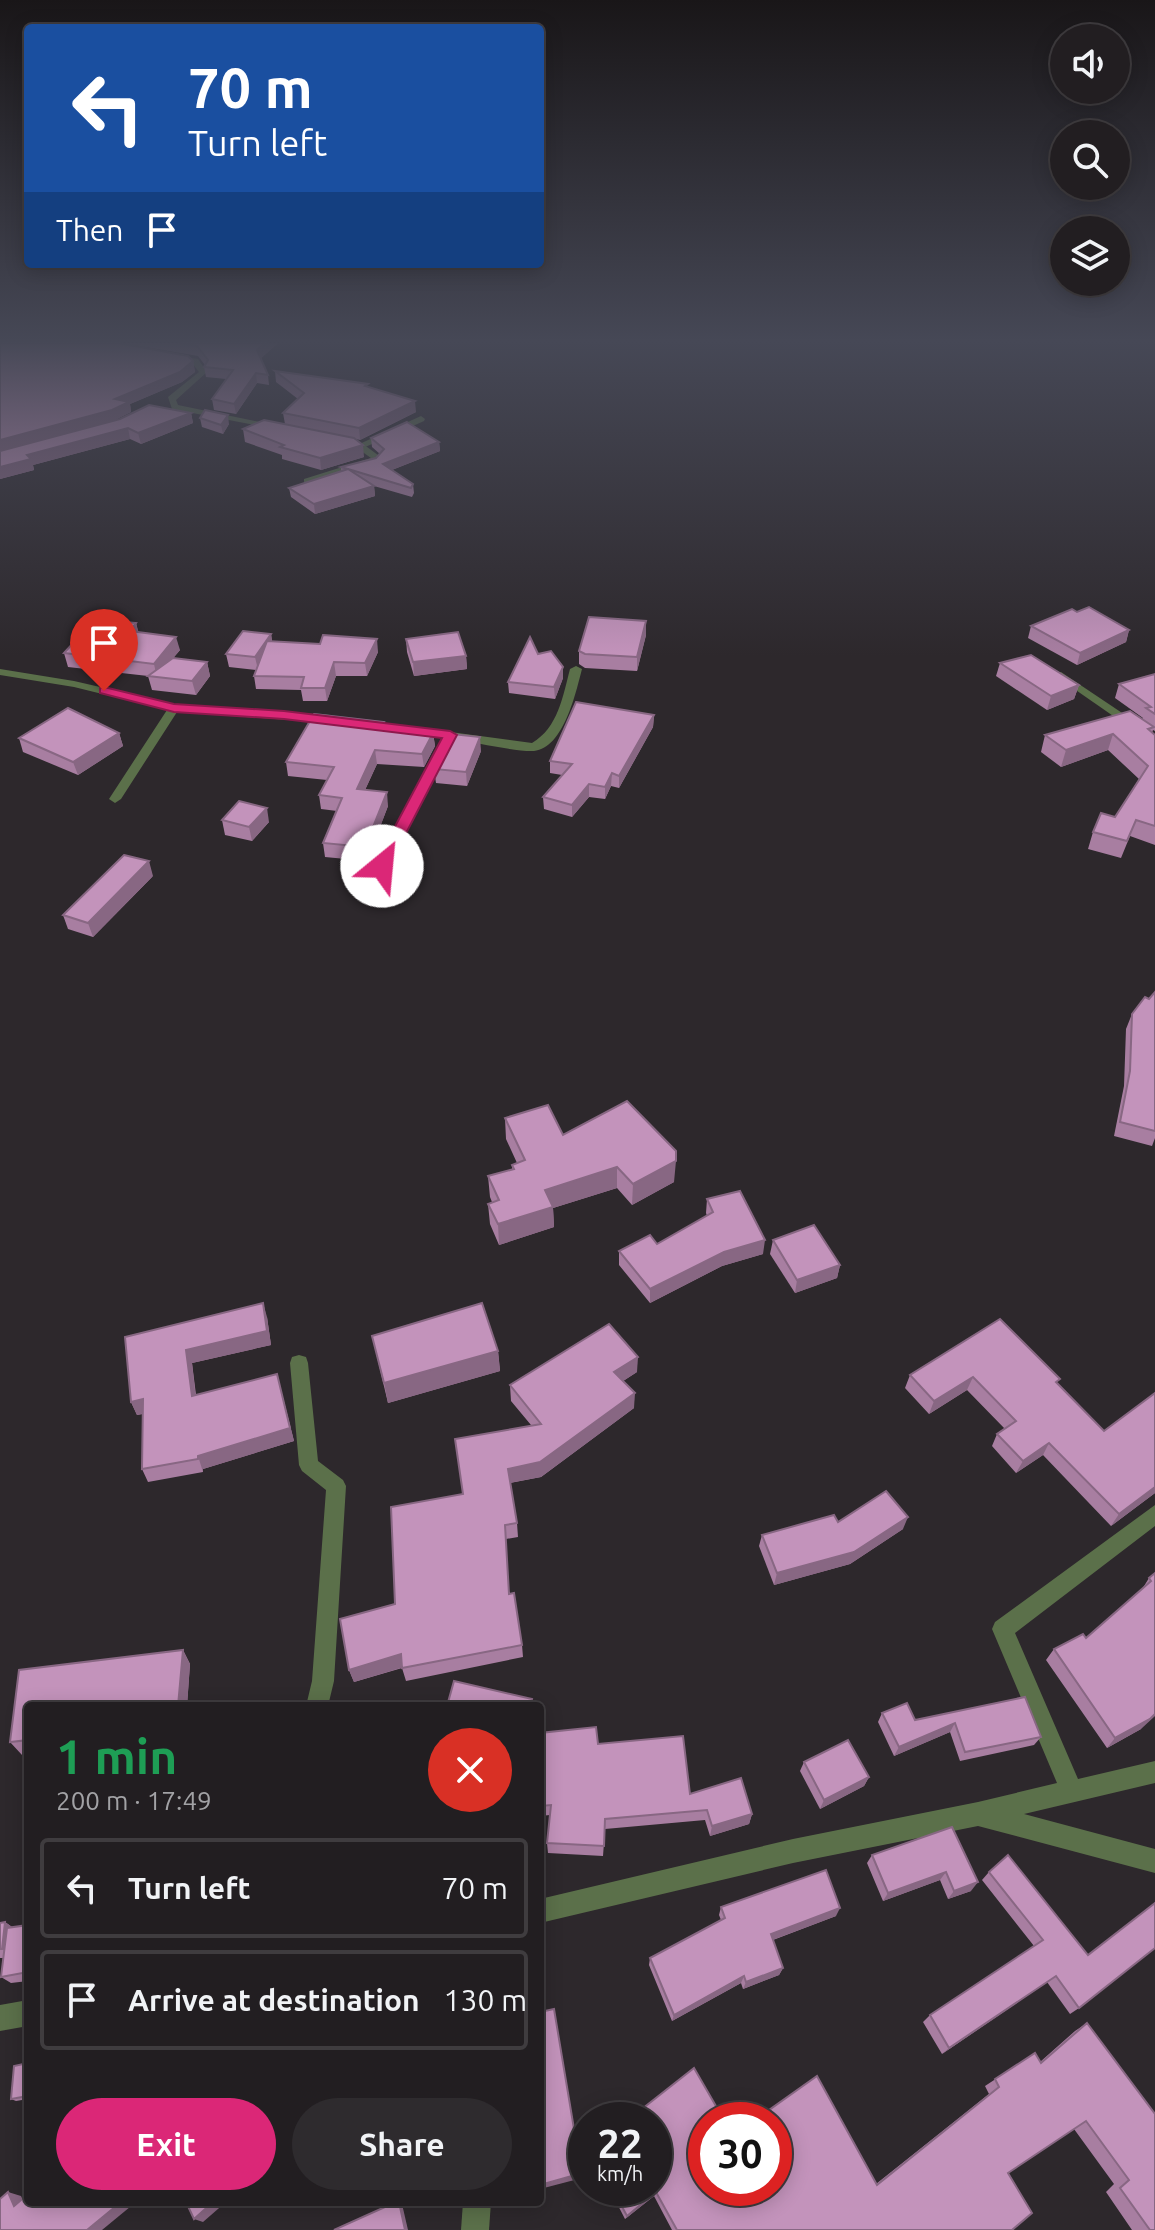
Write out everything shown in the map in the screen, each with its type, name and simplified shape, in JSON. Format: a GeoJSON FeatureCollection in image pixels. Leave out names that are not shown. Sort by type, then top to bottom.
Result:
{"type":"FeatureCollection","features":[{"type":"Feature","properties":{"kind":"street"},"geometry":{"type":"LineString","coordinates":[[307,481],[372,463],[377,458],[362,447]]}},
{"type":"Feature","properties":{"kind":"street"},"geometry":{"type":"LineString","coordinates":[[356,722],[534,747],[546,742],[566,709],[576,669]]}},
{"type":"Feature","properties":{"kind":"street"},"geometry":{"type":"LineString","coordinates":[[0,672],[74,684],[174,708],[342,721]]}},
{"type":"Feature","properties":{"kind":"street"},"geometry":{"type":"LineString","coordinates":[[1057,672],[1155,741]]}},
{"type":"Feature","properties":{"kind":"street"},"geometry":{"type":"LineString","coordinates":[[115,799],[174,708]]}},
{"type":"Feature","properties":{"kind":"street"},"geometry":{"type":"LineString","coordinates":[[382,866],[450,735]]}},
{"type":"Feature","properties":{"kind":"street"},"geometry":{"type":"LineString","coordinates":[[299,1363],[309,1465],[336,1486],[323,1681],[318,1702]]}},
{"type":"Feature","properties":{"kind":"street"},"geometry":{"type":"LineString","coordinates":[[1072,1791],[1003,1629],[1155,1514]]}},
{"type":"Feature","properties":{"kind":"street"},"geometry":{"type":"LineString","coordinates":[[544,1910],[793,1851],[978,1814],[1155,1772]]}},
{"type":"Feature","properties":{"kind":"street"},"geometry":{"type":"LineString","coordinates":[[978,1814],[1155,1861]]}},
{"type":"Feature","properties":{"kind":"street"},"geometry":{"type":"LineString","coordinates":[[0,2018],[24,2014]]}},
{"type":"Feature","properties":{"kind":"street"},"geometry":{"type":"LineString","coordinates":[[475,2230],[477,2206]]}},
{"type":"Feature","properties":{"kind":"building"},"geometry":{"type":"Polygon","coordinates":[[[15,447],[57,447],[27,455],[31,459],[0,467],[0,451],[15,447]]]}},
{"type":"Feature","properties":{"kind":"building"},"geometry":{"type":"Polygon","coordinates":[[[280,447],[356,447],[320,458],[280,447]]]}},
{"type":"Feature","properties":{"kind":"building"},"geometry":{"type":"Polygon","coordinates":[[[382,447],[426,447],[383,464],[413,484],[411,488],[341,467],[376,458],[384,449],[382,447]]]}},
{"type":"Feature","properties":{"kind":"building"},"geometry":{"type":"Polygon","coordinates":[[[348,469],[374,486],[314,504],[289,488],[348,469]]]}},
{"type":"Feature","properties":{"kind":"building"},"geometry":{"type":"Polygon","coordinates":[[[1089,607],[1129,630],[1080,653],[1031,626],[1072,609],[1077,612],[1089,607]]]}},
{"type":"Feature","properties":{"kind":"building"},"geometry":{"type":"Polygon","coordinates":[[[589,617],[646,621],[637,657],[579,651],[589,617]]]}},
{"type":"Feature","properties":{"kind":"building"},"geometry":{"type":"Polygon","coordinates":[[[95,619],[136,623],[130,631],[176,637],[154,664],[64,653],[95,619]]]}},
{"type":"Feature","properties":{"kind":"building"},"geometry":{"type":"Polygon","coordinates":[[[243,631],[271,634],[255,657],[226,654],[243,631]]]}},
{"type":"Feature","properties":{"kind":"building"},"geometry":{"type":"Polygon","coordinates":[[[458,632],[466,656],[413,662],[406,639],[458,632]]]}},
{"type":"Feature","properties":{"kind":"building"},"geometry":{"type":"Polygon","coordinates":[[[323,635],[377,639],[365,663],[334,662],[325,688],[301,688],[304,677],[254,676],[267,641],[320,644],[323,635]]]}},
{"type":"Feature","properties":{"kind":"building"},"geometry":{"type":"Polygon","coordinates":[[[530,637],[538,654],[551,651],[563,667],[554,687],[508,682],[530,637]]]}},
{"type":"Feature","properties":{"kind":"building"},"geometry":{"type":"Polygon","coordinates":[[[1031,655],[1079,685],[1051,696],[1000,663],[1031,655]]]}},
{"type":"Feature","properties":{"kind":"building"},"geometry":{"type":"Polygon","coordinates":[[[173,658],[207,662],[192,681],[148,676],[173,658]]]}},
{"type":"Feature","properties":{"kind":"building"},"geometry":{"type":"Polygon","coordinates":[[[1155,674],[1155,714],[1146,708],[1151,707],[1119,684],[1155,674]]]}},
{"type":"Feature","properties":{"kind":"building"},"geometry":{"type":"Polygon","coordinates":[[[576,702],[654,715],[619,776],[612,773],[605,787],[589,784],[572,805],[543,797],[572,764],[550,761],[576,702]]]}},
{"type":"Feature","properties":{"kind":"building"},"geometry":{"type":"Polygon","coordinates":[[[68,708],[119,733],[73,762],[19,738],[68,708]]]}},
{"type":"Feature","properties":{"kind":"building"},"geometry":{"type":"Polygon","coordinates":[[[1130,711],[1154,727],[1148,729],[1155,735],[1155,826],[1136,820],[1127,841],[1093,832],[1101,813],[1115,817],[1148,766],[1113,734],[1066,750],[1045,735],[1130,711]]]}},
{"type":"Feature","properties":{"kind":"building"},"geometry":{"type":"Polygon","coordinates":[[[314,714],[384,722],[381,727],[433,733],[422,754],[375,750],[357,789],[387,792],[365,847],[323,843],[342,798],[319,795],[334,767],[286,762],[314,714]]]}},
{"type":"Feature","properties":{"kind":"building"},"geometry":{"type":"Polygon","coordinates":[[[452,734],[480,737],[466,772],[434,769],[452,734]]]}},
{"type":"Feature","properties":{"kind":"building"},"geometry":{"type":"Polygon","coordinates":[[[239,801],[267,808],[249,827],[222,820],[239,801]]]}},
{"type":"Feature","properties":{"kind":"building"},"geometry":{"type":"Polygon","coordinates":[[[124,855],[149,861],[88,923],[63,915],[124,855]]]}},
{"type":"Feature","properties":{"kind":"building"},"geometry":{"type":"Polygon","coordinates":[[[1155,992],[1155,1131],[1120,1122],[1130,1071],[1132,1014],[1145,997],[1149,999],[1155,992]]]}},
{"type":"Feature","properties":{"kind":"building"},"geometry":{"type":"Polygon","coordinates":[[[627,1101],[676,1151],[676,1161],[633,1184],[617,1167],[545,1190],[553,1207],[498,1224],[488,1204],[499,1200],[488,1176],[514,1169],[512,1165],[525,1160],[505,1118],[548,1105],[563,1135],[627,1101]]]}},
{"type":"Feature","properties":{"kind":"building"},"geometry":{"type":"Polygon","coordinates":[[[740,1191],[765,1240],[724,1252],[650,1289],[619,1251],[650,1235],[657,1244],[713,1212],[707,1199],[740,1191]]]}},
{"type":"Feature","properties":{"kind":"building"},"geometry":{"type":"Polygon","coordinates":[[[814,1225],[840,1265],[797,1280],[773,1240],[814,1225]]]}},
{"type":"Feature","properties":{"kind":"building"},"geometry":{"type":"Polygon","coordinates":[[[263,1303],[267,1331],[186,1350],[192,1396],[277,1374],[290,1428],[198,1456],[198,1459],[142,1469],[143,1399],[131,1402],[125,1337],[263,1303]]]}},
{"type":"Feature","properties":{"kind":"building"},"geometry":{"type":"Polygon","coordinates":[[[482,1303],[498,1351],[384,1383],[372,1336],[482,1303]]]}},
{"type":"Feature","properties":{"kind":"building"},"geometry":{"type":"Polygon","coordinates":[[[1000,1319],[1060,1379],[1056,1382],[1104,1431],[1155,1393],[1155,1487],[1119,1514],[1049,1443],[1023,1461],[997,1434],[1016,1421],[973,1377],[934,1401],[910,1375],[1000,1319]]]}},
{"type":"Feature","properties":{"kind":"building"},"geometry":{"type":"Polygon","coordinates":[[[609,1324],[638,1357],[614,1372],[635,1393],[540,1462],[508,1469],[517,1523],[505,1525],[509,1594],[514,1593],[522,1645],[402,1668],[401,1654],[349,1670],[340,1619],[395,1604],[391,1507],[463,1494],[455,1439],[541,1424],[510,1385],[609,1324]]]}},
{"type":"Feature","properties":{"kind":"building"},"geometry":{"type":"Polygon","coordinates":[[[886,1491],[908,1517],[854,1552],[777,1573],[762,1535],[834,1515],[838,1522],[886,1491]]]}},
{"type":"Feature","properties":{"kind":"building"},"geometry":{"type":"Polygon","coordinates":[[[1155,1573],[1155,1714],[1115,1738],[1054,1649],[1083,1634],[1086,1638],[1151,1581],[1149,1578],[1155,1573]]]}},
{"type":"Feature","properties":{"kind":"building"},"geometry":{"type":"Polygon","coordinates":[[[183,1650],[178,1702],[24,1702],[24,1740],[10,1742],[19,1670],[183,1650]]]}},
{"type":"Feature","properties":{"kind":"building"},"geometry":{"type":"Polygon","coordinates":[[[454,1681],[532,1699],[531,1702],[448,1702],[454,1681]]]}},
{"type":"Feature","properties":{"kind":"building"},"geometry":{"type":"Polygon","coordinates":[[[1025,1697],[1041,1737],[965,1752],[955,1723],[899,1747],[882,1713],[907,1703],[915,1720],[1025,1697]]]}},
{"type":"Feature","properties":{"kind":"building"},"geometry":{"type":"Polygon","coordinates":[[[596,1727],[598,1744],[683,1736],[690,1794],[741,1778],[752,1814],[712,1826],[707,1810],[605,1819],[604,1846],[547,1843],[551,1805],[544,1806],[544,1733],[596,1727]]]}},
{"type":"Feature","properties":{"kind":"building"},"geometry":{"type":"Polygon","coordinates":[[[848,1740],[869,1777],[824,1800],[804,1762],[848,1740]]]}},
{"type":"Feature","properties":{"kind":"building"},"geometry":{"type":"Polygon","coordinates":[[[952,1827],[978,1882],[954,1891],[946,1872],[888,1893],[872,1855],[952,1827]]]}},
{"type":"Feature","properties":{"kind":"building"},"geometry":{"type":"Polygon","coordinates":[[[1008,1855],[1088,1955],[1155,1903],[1155,1948],[1079,2008],[1056,1976],[949,2048],[930,2015],[1043,1940],[989,1872],[1008,1855]]]}},
{"type":"Feature","properties":{"kind":"building"},"geometry":{"type":"Polygon","coordinates":[[[826,1870],[840,1908],[771,1934],[783,1968],[746,1982],[744,1976],[674,2015],[650,1958],[725,1918],[721,1907],[826,1870]]]}},
{"type":"Feature","properties":{"kind":"building"},"geometry":{"type":"Polygon","coordinates":[[[5,1922],[2,1949],[0,1949],[0,1923],[5,1922]]]}},
{"type":"Feature","properties":{"kind":"building"},"geometry":{"type":"Polygon","coordinates":[[[24,1926],[24,1973],[1,1977],[7,1928],[24,1926]]]}},
{"type":"Feature","properties":{"kind":"building"},"geometry":{"type":"Polygon","coordinates":[[[554,2009],[570,2102],[568,2177],[544,2184],[544,2011],[554,2009]]]}},
{"type":"Feature","properties":{"kind":"building"},"geometry":{"type":"Polygon","coordinates":[[[1087,2023],[1155,2114],[1155,2230],[1150,2230],[1120,2188],[1129,2180],[1086,2121],[1008,2173],[1032,2213],[1012,2230],[677,2230],[664,2206],[672,2206],[672,2102],[651,2102],[694,2068],[714,2102],[688,2102],[688,2206],[792,2206],[792,2102],[780,2102],[817,2076],[877,2185],[999,2087],[995,2079],[1035,2053],[1041,2063],[1087,2023]]]}},
{"type":"Feature","properties":{"kind":"building"},"geometry":{"type":"Polygon","coordinates":[[[24,2064],[24,2097],[11,2099],[14,2066],[24,2064]]]}},
{"type":"Feature","properties":{"kind":"building"},"geometry":{"type":"Polygon","coordinates":[[[8,2192],[14,2206],[24,2197],[24,2206],[116,2206],[87,2230],[0,2230],[0,2199],[8,2192]]]}},
{"type":"Feature","properties":{"kind":"building"},"geometry":{"type":"Polygon","coordinates":[[[188,2206],[209,2206],[194,2219],[188,2206]]]}},
{"type":"Feature","properties":{"kind":"building"},"geometry":{"type":"Polygon","coordinates":[[[387,2206],[400,2206],[405,2230],[334,2230],[387,2206]]]}},
{"type":"Feature","properties":{"kind":"building"},"geometry":{"type":"Polygon","coordinates":[[[622,2206],[639,2206],[627,2216],[622,2206]]]}},
{"type":"Feature","properties":{"kind":"route"},"geometry":{"type":"LineString","coordinates":[[104,691],[174,708],[284,715],[450,735],[382,866]]}}]}
